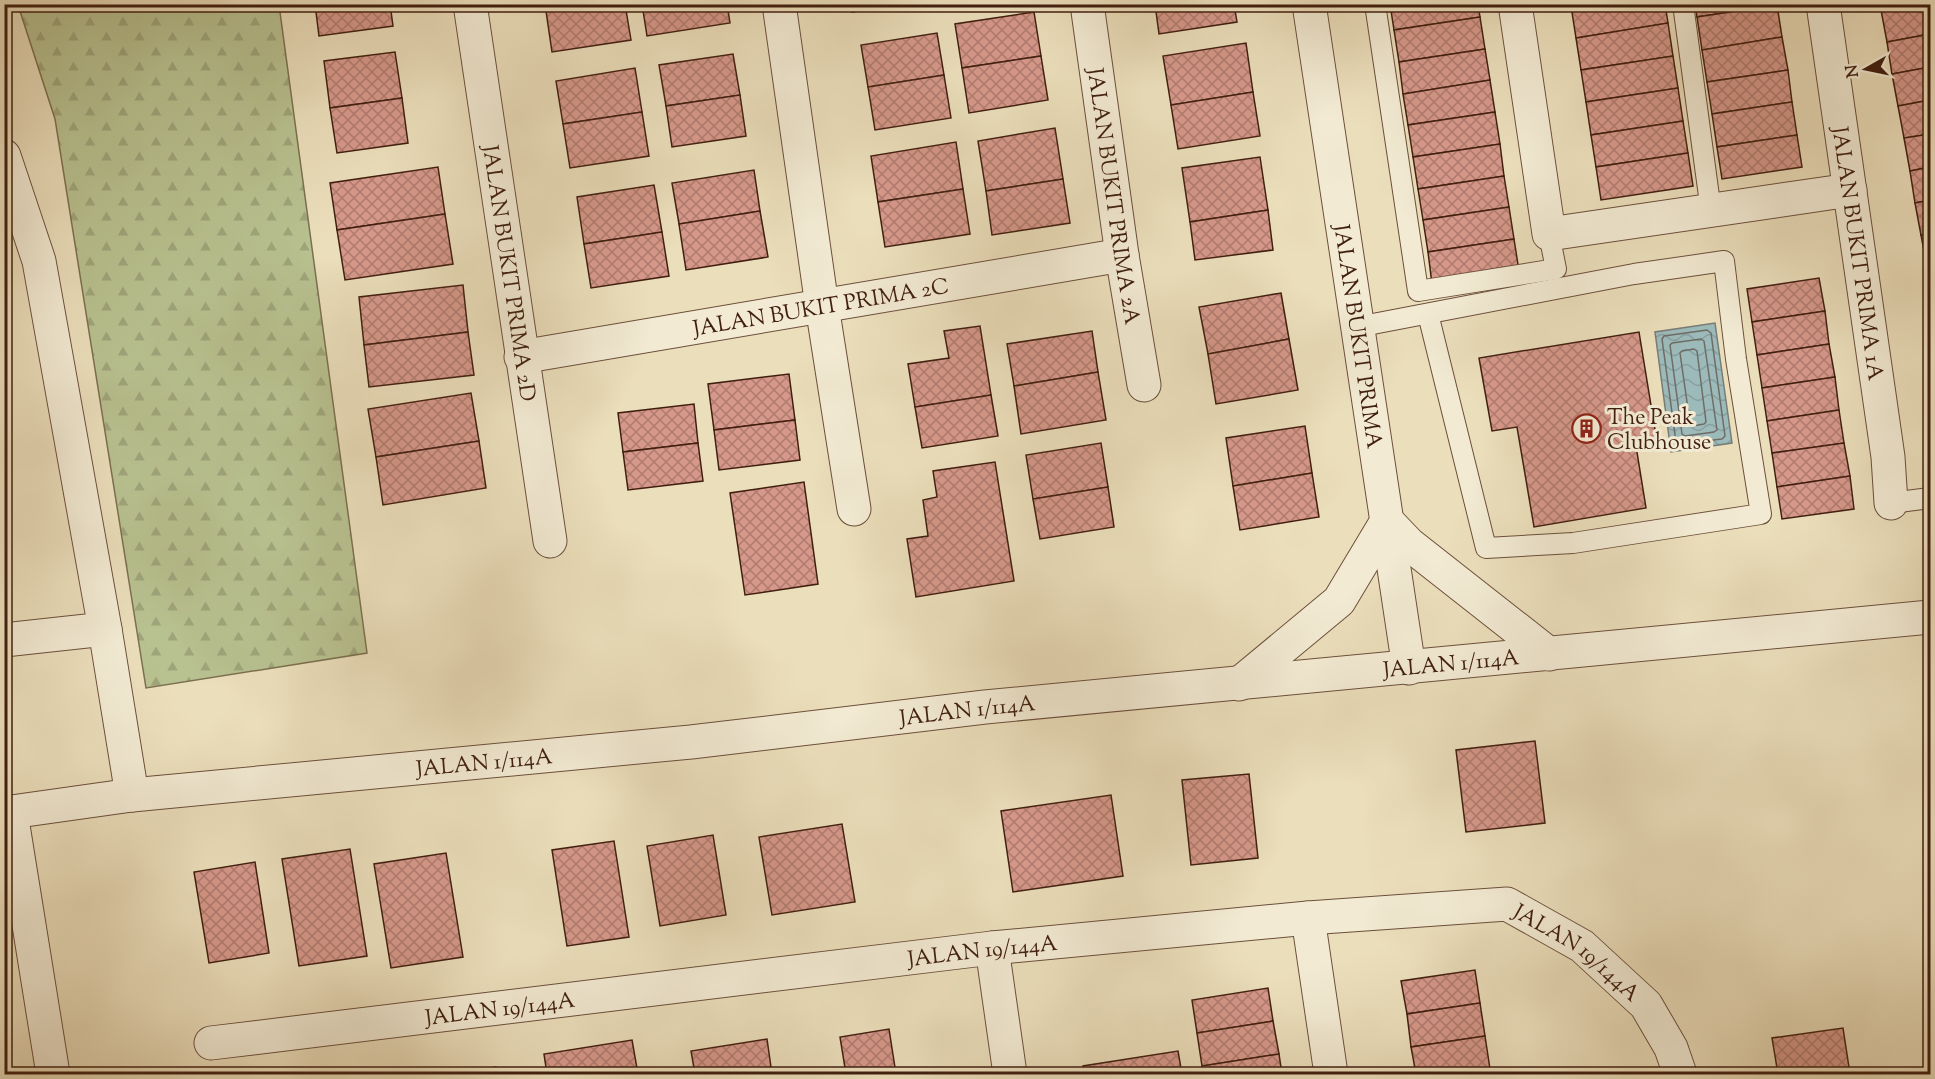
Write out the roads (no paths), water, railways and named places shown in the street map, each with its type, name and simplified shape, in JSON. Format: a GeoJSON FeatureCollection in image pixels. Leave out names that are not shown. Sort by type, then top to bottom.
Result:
{"type":"FeatureCollection","features":[{"type":"Feature","properties":{"kind":"street","name":"JALAN BUKIT PRIMA 2D"},"geometry":{"type":"LineString","coordinates":[[470,4],[550,541]]}},
{"type":"Feature","properties":{"kind":"street"},"geometry":{"type":"LineString","coordinates":[[779,4],[822,306],[854,509]]}},
{"type":"Feature","properties":{"kind":"street","name":"JALAN BUKIT PRIMA 2A"},"geometry":{"type":"LineString","coordinates":[[1087,4],[1122,255],[1144,385]]}},
{"type":"Feature","properties":{"kind":"street","name":"JALAN BUKIT PRIMA"},"geometry":{"type":"LineString","coordinates":[[1309,4],[1409,668]]}},
{"type":"Feature","properties":{"kind":"street"},"geometry":{"type":"LineString","coordinates":[[1515,4],[1549,234],[1850,190]]}},
{"type":"Feature","properties":{"kind":"street","name":"JALAN BUKIT PRIMA 1A"},"geometry":{"type":"LineString","coordinates":[[1822,4],[1888,457],[1892,503]]}},
{"type":"Feature","properties":{"kind":"street"},"geometry":{"type":"LineString","coordinates":[[4,156],[39,261],[105,628],[132,795]]}},
{"type":"Feature","properties":{"kind":"street","name":"JALAN BUKIT PRIMA 2C"},"geometry":{"type":"LineString","coordinates":[[521,357],[1122,255]]}},
{"type":"Feature","properties":{"kind":"street"},"geometry":{"type":"LineString","coordinates":[[1239,684],[1340,601],[1387,521],[1408,544],[1549,654]]}},
{"type":"Feature","properties":{"kind":"street","name":"JALAN 1/114A"},"geometry":{"type":"LineString","coordinates":[[8,813],[132,795],[679,743],[985,707],[1930,617]]}},
{"type":"Feature","properties":{"kind":"street"},"geometry":{"type":"LineString","coordinates":[[4,640],[105,628]]}},
{"type":"Feature","properties":{"kind":"street"},"geometry":{"type":"LineString","coordinates":[[8,813],[53,1074]]}},
{"type":"Feature","properties":{"kind":"street","name":"JALAN 19/144A"},"geometry":{"type":"LineString","coordinates":[[211,1043],[992,948],[1308,918],[1507,904],[1582,946],[1646,1005],[1671,1048],[1680,1074]]}},
{"type":"Feature","properties":{"kind":"street"},"geometry":{"type":"LineString","coordinates":[[1308,918],[1331,1074]]}},
{"type":"Feature","properties":{"kind":"street"},"geometry":{"type":"LineString","coordinates":[[992,948],[1011,1074]]}},
{"type":"Feature","properties":{"kind":"lane"},"geometry":{"type":"LineString","coordinates":[[1375,4],[1418,291],[1556,269],[1549,234]]}},
{"type":"Feature","properties":{"kind":"lane"},"geometry":{"type":"LineString","coordinates":[[1683,4],[1711,211]]}},
{"type":"Feature","properties":{"kind":"lane"},"geometry":{"type":"LineString","coordinates":[[1357,327],[1634,274],[1724,261],[1761,514],[1573,543],[1486,548],[1428,314]]}},
{"type":"Feature","properties":{"kind":"lane"},"geometry":{"type":"LineString","coordinates":[[1892,503],[1930,498]]}},
{"type":"Feature","properties":{"kind":"water"},"geometry":{"type":"Polygon","coordinates":[[[1715,323],[1732,443],[1671,452],[1655,332],[1715,323]]]}},
{"type":"Feature","properties":{"kind":"place","name":"The Peak Clubhouse"},"geometry":{"type":"Point","coordinates":[1586,429]}}]}
